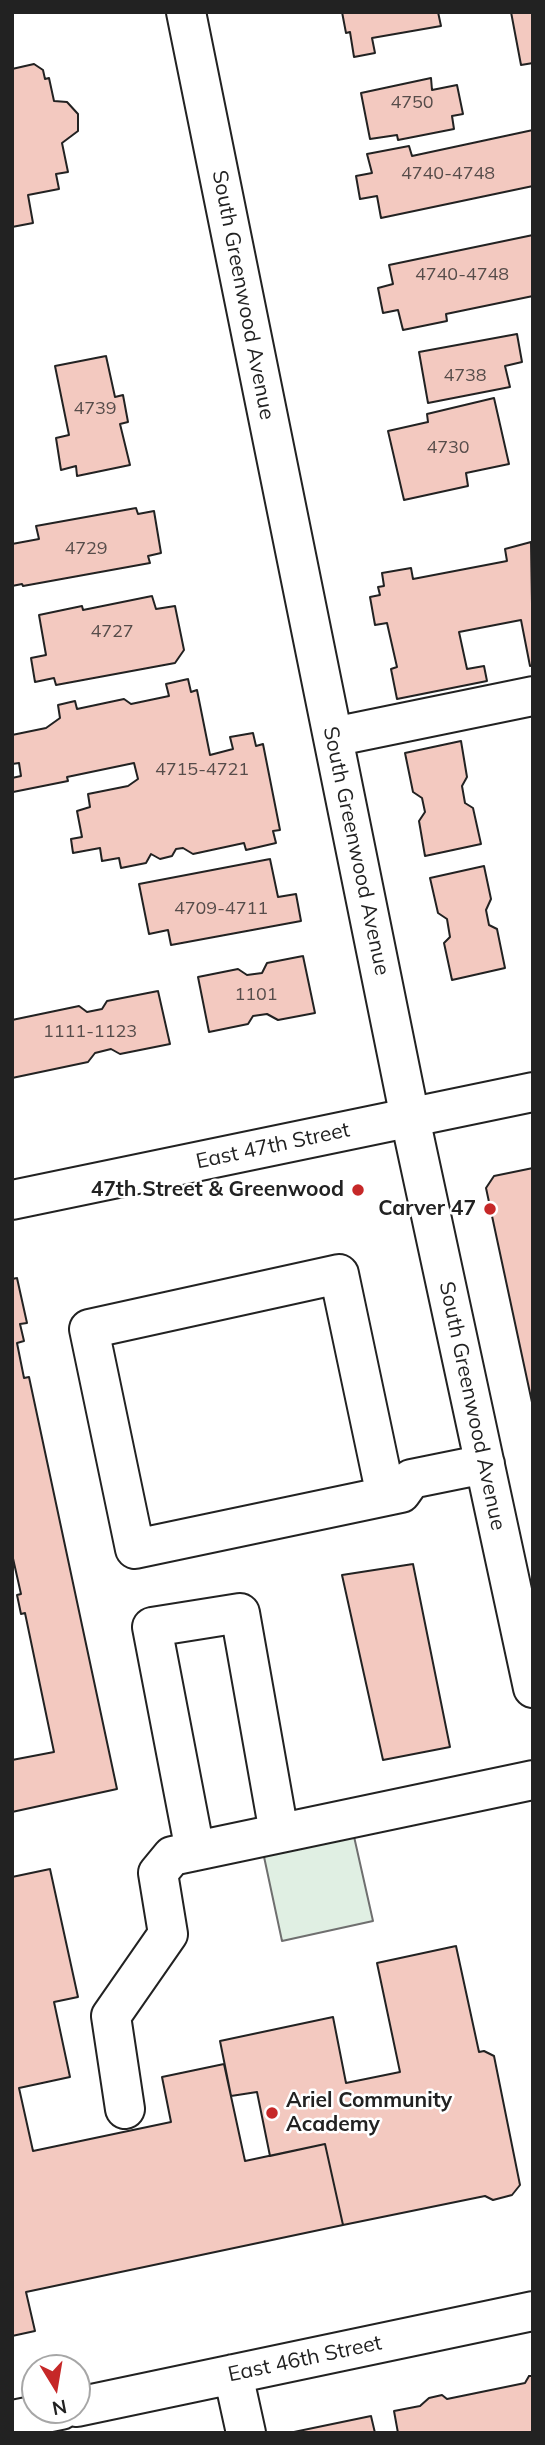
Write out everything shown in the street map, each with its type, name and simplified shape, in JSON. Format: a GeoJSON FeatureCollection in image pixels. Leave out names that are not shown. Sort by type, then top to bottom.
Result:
{"type":"FeatureCollection","features":[{"type":"Feature","properties":{"kind":"street","name":"South Greenwood Avenue"},"geometry":{"type":"LineString","coordinates":[[186,12],[410,1118],[487,1477],[518,1544],[533,1688]]}},
{"type":"Feature","properties":{"kind":"street"},"geometry":{"type":"LineString","coordinates":[[333,737],[533,696]]}},
{"type":"Feature","properties":{"kind":"street","name":"East 47th Street"},"geometry":{"type":"LineString","coordinates":[[12,1200],[533,1092]]}},
{"type":"Feature","properties":{"kind":"street"},"geometry":{"type":"LineString","coordinates":[[394,1495],[339,1274],[89,1328],[135,1549],[394,1495],[416,1504],[487,1477]]}},
{"type":"Feature","properties":{"kind":"street"},"geometry":{"type":"LineString","coordinates":[[195,1851],[152,1627],[240,1613],[279,1833]]}},
{"type":"Feature","properties":{"kind":"street"},"geometry":{"type":"LineString","coordinates":[[125,2109],[111,2016],[169,1934],[159,1873],[172,1856],[533,1780]]}},
{"type":"Feature","properties":{"kind":"street","name":"East 46th Street"},"geometry":{"type":"LineString","coordinates":[[91,2404],[533,2311]]}},
{"type":"Feature","properties":{"kind":"street"},"geometry":{"type":"LineString","coordinates":[[233,2374],[246,2433]]}},
{"type":"Feature","properties":{"kind":"green space"},"geometry":{"type":"Polygon","coordinates":[[[353,1832],[373,1921],[282,1941],[263,1852],[353,1832]]]}},
{"type":"Feature","properties":{"kind":"building"},"geometry":{"type":"Polygon","coordinates":[[[342,12],[438,12],[441,26],[372,38],[375,53],[354,57],[350,32],[346,33],[342,12]]]}},
{"type":"Feature","properties":{"kind":"building"},"geometry":{"type":"Polygon","coordinates":[[[511,12],[533,12],[533,63],[521,65],[511,12]]]}},
{"type":"Feature","properties":{"kind":"building"},"geometry":{"type":"Polygon","coordinates":[[[34,64],[43,70],[45,79],[49,78],[54,101],[67,102],[78,114],[78,131],[62,143],[68,172],[56,174],[59,189],[28,195],[33,223],[12,227],[12,69],[34,64]]]}},
{"type":"Feature","properties":{"kind":"building"},"geometry":{"type":"Polygon","coordinates":[[[431,78],[432,90],[457,85],[463,114],[452,116],[454,129],[398,140],[397,135],[370,139],[361,93],[431,78]]]}},
{"type":"Feature","properties":{"kind":"building"},"geometry":{"type":"Polygon","coordinates":[[[533,130],[533,186],[381,218],[377,196],[360,199],[356,176],[372,173],[367,154],[409,146],[412,156],[533,130]]]}},
{"type":"Feature","properties":{"kind":"building"},"geometry":{"type":"Polygon","coordinates":[[[533,235],[533,296],[446,314],[447,321],[403,330],[398,310],[383,313],[378,288],[393,284],[389,265],[533,235]]]}},
{"type":"Feature","properties":{"kind":"building"},"geometry":{"type":"Polygon","coordinates":[[[517,334],[522,362],[505,366],[510,387],[428,403],[419,352],[517,334]]]}},
{"type":"Feature","properties":{"kind":"building"},"geometry":{"type":"Polygon","coordinates":[[[106,356],[115,397],[123,395],[128,422],[120,424],[130,465],[77,476],[76,466],[61,470],[56,438],[69,435],[55,366],[106,356]]]}},
{"type":"Feature","properties":{"kind":"building"},"geometry":{"type":"Polygon","coordinates":[[[494,398],[509,464],[466,473],[468,486],[404,500],[388,431],[428,422],[427,414],[494,398]]]}},
{"type":"Feature","properties":{"kind":"building"},"geometry":{"type":"Polygon","coordinates":[[[136,508],[138,514],[154,511],[161,553],[148,556],[150,563],[12,586],[12,544],[39,539],[36,526],[136,508]]]}},
{"type":"Feature","properties":{"kind":"building"},"geometry":{"type":"Polygon","coordinates":[[[531,542],[533,665],[530,666],[521,620],[459,632],[467,669],[484,666],[487,681],[397,699],[391,669],[397,667],[387,623],[375,625],[370,597],[380,595],[378,587],[384,586],[382,573],[411,568],[413,579],[507,561],[505,549],[531,542]]]}},
{"type":"Feature","properties":{"kind":"building"},"geometry":{"type":"Polygon","coordinates":[[[152,596],[156,609],[175,606],[184,650],[175,663],[56,685],[54,678],[35,682],[31,658],[46,655],[39,615],[82,606],[83,610],[152,596]]]}},
{"type":"Feature","properties":{"kind":"building"},"geometry":{"type":"Polygon","coordinates":[[[188,679],[191,692],[197,690],[210,755],[233,749],[230,737],[253,733],[256,746],[263,744],[280,830],[273,831],[276,843],[246,850],[244,843],[193,854],[183,848],[176,849],[172,856],[160,859],[151,854],[146,863],[121,868],[119,858],[102,861],[100,848],[73,853],[71,839],[82,837],[77,811],[90,807],[88,794],[128,786],[138,779],[134,763],[67,777],[68,781],[13,792],[12,778],[21,776],[19,763],[12,764],[12,735],[46,728],[60,718],[58,705],[75,701],[77,709],[124,699],[131,704],[169,696],[166,684],[188,679]]]}},
{"type":"Feature","properties":{"kind":"building"},"geometry":{"type":"Polygon","coordinates":[[[461,741],[467,777],[462,786],[465,803],[473,808],[481,844],[425,856],[419,821],[425,812],[422,798],[413,792],[405,753],[461,741]]]}},
{"type":"Feature","properties":{"kind":"building"},"geometry":{"type":"Polygon","coordinates":[[[270,859],[278,897],[296,894],[301,921],[171,945],[168,930],[149,934],[139,884],[270,859]]]}},
{"type":"Feature","properties":{"kind":"building"},"geometry":{"type":"Polygon","coordinates":[[[484,866],[491,899],[486,910],[489,925],[497,929],[505,968],[452,980],[444,943],[450,937],[447,919],[438,913],[430,878],[484,866]]]}},
{"type":"Feature","properties":{"kind":"building"},"geometry":{"type":"Polygon","coordinates":[[[303,956],[315,1013],[278,1020],[267,1014],[253,1016],[248,1024],[209,1032],[198,977],[238,969],[247,975],[262,973],[267,963],[303,956]]]}},
{"type":"Feature","properties":{"kind":"building"},"geometry":{"type":"Polygon","coordinates":[[[158,991],[170,1044],[120,1054],[111,1049],[95,1053],[88,1062],[12,1078],[12,1020],[79,1006],[87,1012],[102,1009],[107,1001],[158,991]]]}},
{"type":"Feature","properties":{"kind":"building"},"geometry":{"type":"Polygon","coordinates":[[[533,1168],[533,1407],[486,1188],[494,1176],[533,1168]]]}},
{"type":"Feature","properties":{"kind":"building"},"geometry":{"type":"Polygon","coordinates":[[[17,1278],[27,1323],[20,1324],[24,1341],[17,1343],[24,1378],[29,1377],[117,1789],[12,1812],[12,1760],[54,1752],[25,1613],[21,1614],[17,1595],[21,1594],[12,1554],[12,1279],[17,1278]]]}},
{"type":"Feature","properties":{"kind":"building"},"geometry":{"type":"Polygon","coordinates":[[[413,1564],[450,1747],[383,1760],[342,1575],[413,1564]]]}},
{"type":"Feature","properties":{"kind":"building"},"geometry":{"type":"Polygon","coordinates":[[[50,1869],[78,1997],[54,2002],[70,2077],[19,2088],[33,2151],[171,2122],[162,2077],[224,2064],[245,2161],[325,2144],[343,2225],[26,2292],[35,2331],[12,2336],[12,1877],[50,1869]]]}},
{"type":"Feature","properties":{"kind":"building"},"geometry":{"type":"Polygon","coordinates":[[[456,1946],[479,2052],[484,2051],[494,2056],[520,2185],[512,2195],[493,2200],[485,2196],[343,2225],[325,2144],[270,2156],[257,2092],[231,2096],[220,2041],[333,2017],[346,2083],[400,2072],[377,1963],[456,1946]]]}},
{"type":"Feature","properties":{"kind":"building"},"geometry":{"type":"Polygon","coordinates":[[[529,2376],[533,2376],[533,2433],[398,2433],[394,2411],[420,2406],[429,2398],[442,2395],[447,2399],[525,2383],[529,2376]]]}},
{"type":"Feature","properties":{"kind":"building"},"geometry":{"type":"Polygon","coordinates":[[[371,2416],[375,2433],[289,2433],[371,2416]]]}},
{"type":"Feature","properties":{"kind":"place","name":"47th Street & Greenwood"},"geometry":{"type":"Point","coordinates":[358,1190]}},
{"type":"Feature","properties":{"kind":"place","name":"Carver 47"},"geometry":{"type":"Point","coordinates":[490,1209]}},
{"type":"Feature","properties":{"kind":"place","name":"Ariel Community Academy"},"geometry":{"type":"Point","coordinates":[272,2113]}}]}
